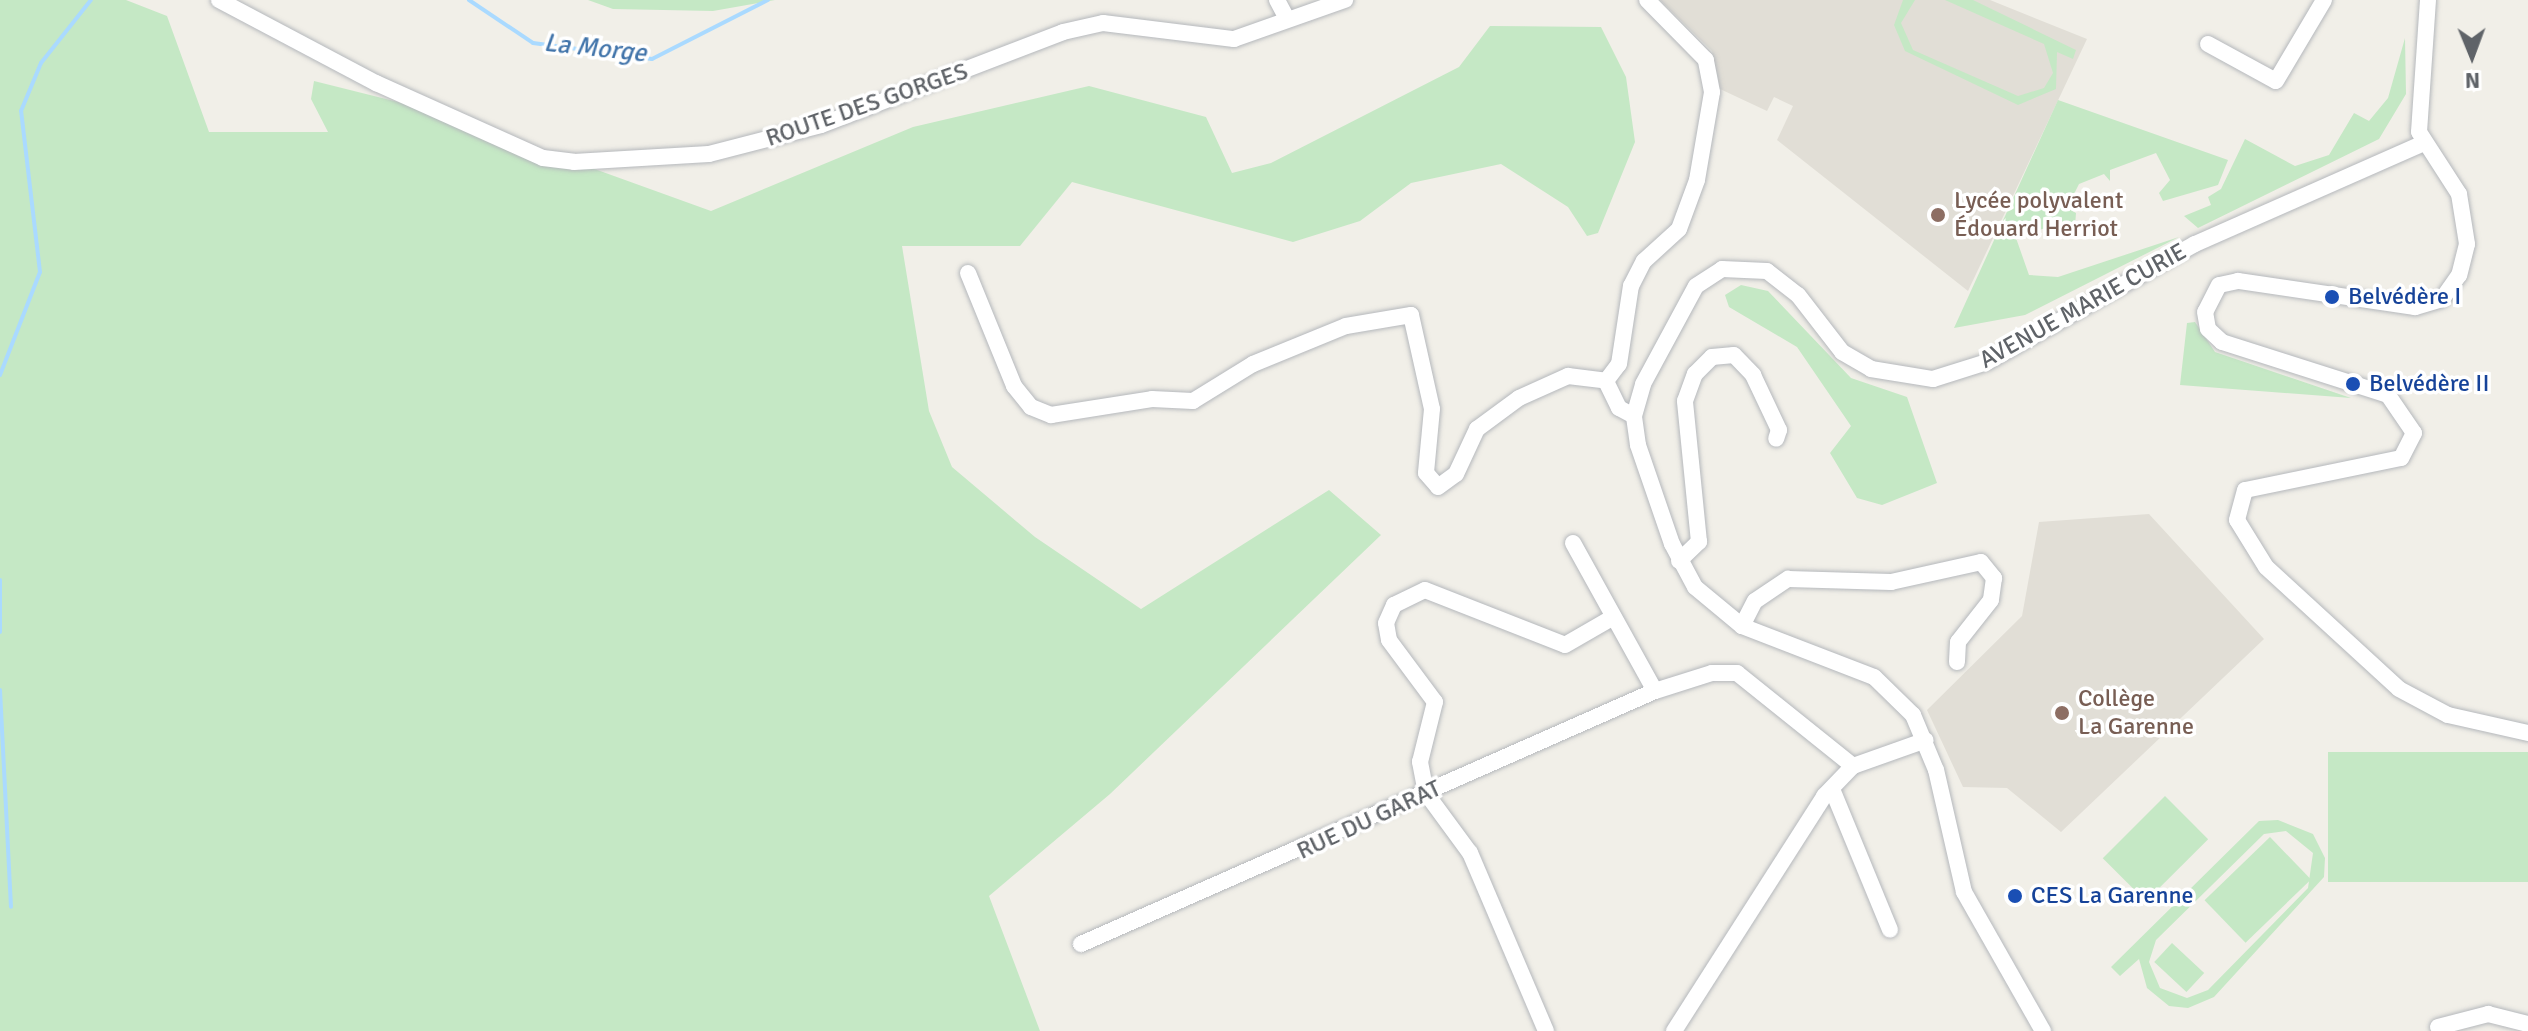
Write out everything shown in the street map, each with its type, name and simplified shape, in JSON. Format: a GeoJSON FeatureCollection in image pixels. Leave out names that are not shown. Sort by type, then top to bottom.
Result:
{"type":"FeatureCollection","features":[{"type":"Feature","properties":{"kind":"street","name":"ROUTE DES GORGES"},"geometry":{"type":"LineString","coordinates":[[219,0],[376,83],[543,158],[574,162],[709,154],[807,129],[1051,35],[1103,23],[1234,39],[1345,0]]}},
{"type":"Feature","properties":{"kind":"street"},"geometry":{"type":"LineString","coordinates":[[1606,381],[1619,364],[1631,286],[1644,261],[1679,229],[1708,137],[1706,60],[1647,0]]}},
{"type":"Feature","properties":{"kind":"street"},"geometry":{"type":"LineString","coordinates":[[2208,44],[2276,81],[2324,0]]}},
{"type":"Feature","properties":{"kind":"street"},"geometry":{"type":"LineString","coordinates":[[2428,0],[2422,144],[2459,194],[2464,215],[2459,275],[2442,299],[2415,307],[2238,281],[2209,295],[2205,312],[2208,329],[2222,342],[2388,395],[2414,433],[2412,450],[2382,463],[2261,483],[2239,498],[2237,520],[2266,567],[2399,689],[2448,715],[2528,733]]}},
{"type":"Feature","properties":{"kind":"street"},"geometry":{"type":"LineString","coordinates":[[1278,1],[1287,19]]}},
{"type":"Feature","properties":{"kind":"street","name":"AVENUE MARIE CURIE"},"geometry":{"type":"LineString","coordinates":[[1634,416],[1672,322],[1696,286],[1722,269],[1767,271],[1798,295],[1842,352],[1871,369],[1933,379],[1987,362],[2195,244],[2422,144]]}},
{"type":"Feature","properties":{"kind":"street"},"geometry":{"type":"LineString","coordinates":[[968,273],[1014,386],[1031,407],[1051,415],[1152,399],[1193,401],[1253,364],[1346,326],[1411,315],[1432,409],[1426,473],[1438,487],[1456,474],[1477,429],[1519,398],[1568,376],[1606,381]]}},
{"type":"Feature","properties":{"kind":"street"},"geometry":{"type":"LineString","coordinates":[[1679,561],[1699,542],[1685,401],[1695,374],[1712,357],[1734,355],[1753,375],[1779,430],[1776,439]]}},
{"type":"Feature","properties":{"kind":"street"},"geometry":{"type":"LineString","coordinates":[[1606,381],[1619,408],[1634,416],[1679,561],[1709,603],[1742,626],[1874,677],[1913,715],[1926,740],[1964,892],[2043,1031]]}},
{"type":"Feature","properties":{"kind":"street"},"geometry":{"type":"LineString","coordinates":[[1573,543],[1610,619],[1655,691]]}},
{"type":"Feature","properties":{"kind":"street"},"geometry":{"type":"LineString","coordinates":[[1742,626],[1755,601],[1788,579],[1891,582],[1981,562],[1994,578],[1991,600],[1958,642],[1957,662]]}},
{"type":"Feature","properties":{"kind":"street"},"geometry":{"type":"LineString","coordinates":[[1546,1031],[1470,853],[1426,793],[1420,762],[1435,702],[1389,640],[1386,623],[1394,605],[1425,590],[1444,592],[1565,645],[1610,619]]}},
{"type":"Feature","properties":{"kind":"street","name":"RUE DU GARAT"},"geometry":{"type":"LineString","coordinates":[[1081,944],[1655,691],[1737,673],[1853,766]]}},
{"type":"Feature","properties":{"kind":"street"},"geometry":{"type":"LineString","coordinates":[[1674,1031],[1832,789],[1853,766],[1926,740]]}},
{"type":"Feature","properties":{"kind":"street"},"geometry":{"type":"LineString","coordinates":[[1832,789],[1890,930]]}},
{"type":"Feature","properties":{"kind":"street"},"geometry":{"type":"LineString","coordinates":[[2438,1027],[2488,1014],[2528,1024]]}},
{"type":"Feature","properties":{"kind":"shaded area","name":"Lycée polyvalent Édouard Herriot"},"geometry":{"type":"Polygon","coordinates":[[[1660,0],[1990,0],[2087,39],[1968,291],[1777,140],[1793,106],[1774,97],[1767,111],[1720,89],[1712,51],[1660,0]]]}},
{"type":"Feature","properties":{"kind":"shaded area"},"geometry":{"type":"Polygon","coordinates":[[[2149,514],[2264,639],[2061,832],[2007,788],[1963,787],[1927,710],[2022,616],[2039,522],[2149,514]]]}},
{"type":"Feature","properties":{"kind":"green space"},"geometry":{"type":"Polygon","coordinates":[[[0,0],[126,0],[167,16],[209,132],[328,132],[311,99],[314,81],[434,111],[711,211],[913,127],[1089,86],[1206,117],[1232,173],[1271,163],[1459,67],[1490,26],[1601,27],[1626,77],[1635,142],[1598,233],[1587,236],[1568,207],[1501,164],[1411,183],[1360,221],[1293,242],[1072,182],[1020,246],[902,246],[929,411],[952,467],[1035,537],[1141,609],[1329,490],[1381,535],[1110,794],[989,896],[1040,1031],[0,1031],[0,0]]]}},
{"type":"Feature","properties":{"kind":"green space"},"geometry":{"type":"Polygon","coordinates":[[[588,0],[775,0],[713,11],[613,9],[588,0]]]}},
{"type":"Feature","properties":{"kind":"green space"},"geometry":{"type":"Polygon","coordinates":[[[1903,0],[1915,0],[1901,23],[1913,50],[2018,96],[2044,88],[2053,73],[2044,44],[1945,0],[1973,0],[2076,50],[2073,59],[2057,52],[2056,89],[2018,105],[1905,51],[1894,25],[1903,0]]]}},
{"type":"Feature","properties":{"kind":"green space"},"geometry":{"type":"Polygon","coordinates":[[[2405,38],[2406,94],[2379,139],[2198,228],[2184,216],[2211,205],[2208,197],[2221,189],[2245,139],[2295,166],[2329,155],[2354,113],[2369,121],[2388,98],[2405,38]]]}},
{"type":"Feature","properties":{"kind":"green space"},"geometry":{"type":"Polygon","coordinates":[[[2058,100],[2228,160],[2218,185],[2163,201],[2159,193],[2170,180],[2156,153],[2110,170],[2110,181],[2104,174],[2079,184],[2067,208],[2076,213],[2075,226],[2063,222],[2016,238],[2029,275],[2058,277],[2179,237],[2025,315],[1954,328],[2058,100]]]}},
{"type":"Feature","properties":{"kind":"green space"},"geometry":{"type":"Polygon","coordinates":[[[1741,285],[1768,291],[1851,378],[1907,397],[1937,483],[1882,505],[1857,498],[1830,453],[1851,426],[1797,347],[1729,307],[1725,295],[1741,285]]]}},
{"type":"Feature","properties":{"kind":"green space"},"geometry":{"type":"Polygon","coordinates":[[[2195,322],[2215,352],[2351,398],[2180,385],[2187,323],[2195,322]]]}},
{"type":"Feature","properties":{"kind":"green space"},"geometry":{"type":"Polygon","coordinates":[[[2328,752],[2528,752],[2528,882],[2328,882],[2328,752]]]}},
{"type":"Feature","properties":{"kind":"green space"},"geometry":{"type":"Polygon","coordinates":[[[2165,796],[2208,839],[2146,901],[2103,858],[2165,796]]]}},
{"type":"Feature","properties":{"kind":"green space"},"geometry":{"type":"Polygon","coordinates":[[[2278,820],[2313,834],[2325,858],[2324,877],[2214,997],[2188,1008],[2169,1006],[2147,988],[2139,959],[2120,976],[2111,967],[2259,821],[2278,820]],[[2286,831],[2264,834],[2156,940],[2149,962],[2160,988],[2187,998],[2208,990],[2308,888],[2313,853],[2286,831]]]}},
{"type":"Feature","properties":{"kind":"green space"},"geometry":{"type":"Polygon","coordinates":[[[2270,837],[2311,879],[2246,943],[2205,900],[2270,837]]]}},
{"type":"Feature","properties":{"kind":"green space"},"geometry":{"type":"Polygon","coordinates":[[[2172,943],[2204,973],[2186,992],[2154,962],[2172,943]]]}},
{"type":"Feature","properties":{"kind":"waterway"},"geometry":{"type":"LineString","coordinates":[[0,375],[40,272],[21,111],[41,63],[91,0]]}},
{"type":"Feature","properties":{"kind":"waterway","name":"La Morge"},"geometry":{"type":"LineString","coordinates":[[469,0],[533,43],[652,59],[768,0]]}},
{"type":"Feature","properties":{"kind":"waterway"},"geometry":{"type":"LineString","coordinates":[[0,580],[0,632]]}},
{"type":"Feature","properties":{"kind":"waterway"},"geometry":{"type":"LineString","coordinates":[[0,690],[11,907]]}},
{"type":"Feature","properties":{"kind":"place","name":"Lycée polyvalent Édouard Herriot"},"geometry":{"type":"Point","coordinates":[1938,215]}},
{"type":"Feature","properties":{"kind":"place","name":"Belvédère I"},"geometry":{"type":"Point","coordinates":[2332,297]}},
{"type":"Feature","properties":{"kind":"place","name":"Belvédère II"},"geometry":{"type":"Point","coordinates":[2353,384]}},
{"type":"Feature","properties":{"kind":"place","name":"Collège La Garenne"},"geometry":{"type":"Point","coordinates":[2062,713]}},
{"type":"Feature","properties":{"kind":"place","name":"CES La Garenne"},"geometry":{"type":"Point","coordinates":[2015,896]}}]}
